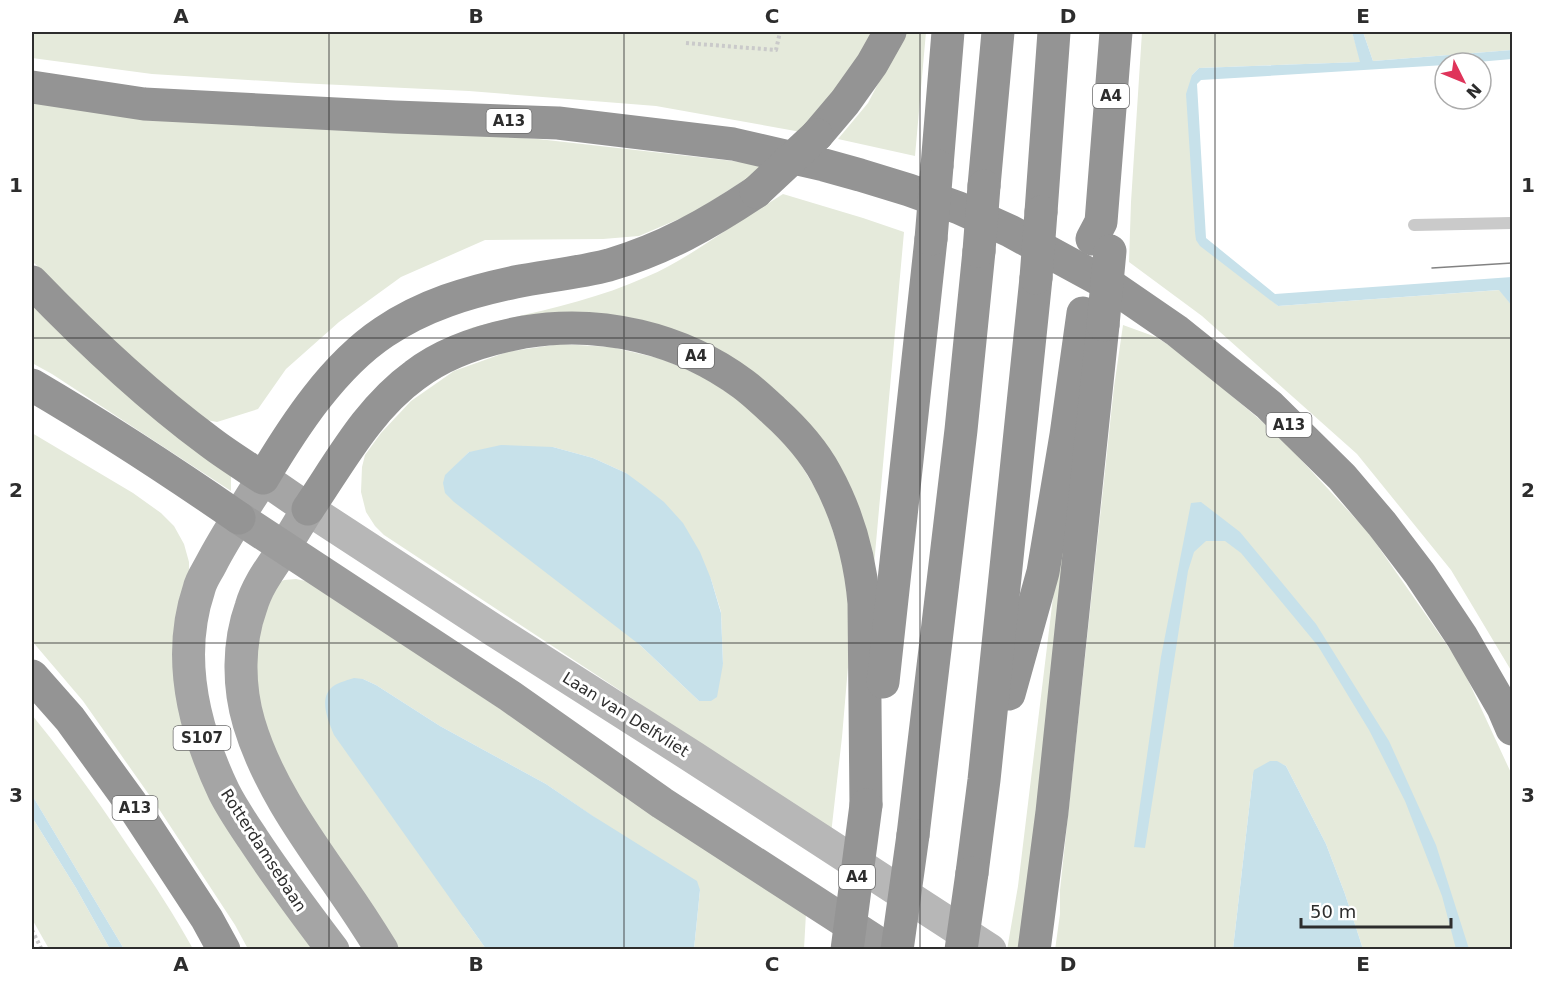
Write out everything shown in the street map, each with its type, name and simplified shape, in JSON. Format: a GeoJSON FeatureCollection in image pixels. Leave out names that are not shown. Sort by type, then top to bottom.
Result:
{"type":"FeatureCollection","features":[{"type":"Feature","properties":{"kind":"highway"},"geometry":{"type":"LineString","coordinates":[[32,282],[78,330],[140,386],[209,441],[263,478],[313,403],[337,373],[365,346],[421,310],[477,291],[515,282],[580,272],[632,258],[683,237],[756,192],[817,135],[845,102],[872,64],[890,32]]}},
{"type":"Feature","properties":{"kind":"highway","name":"A4"},"geometry":{"type":"LineString","coordinates":[[847,950],[883,680],[931,239],[948,32]]}},
{"type":"Feature","properties":{"kind":"highway"},"geometry":{"type":"LineString","coordinates":[[897,950],[913,835],[961,430],[998,32]]}},
{"type":"Feature","properties":{"kind":"highway","name":"A4"},"geometry":{"type":"LineString","coordinates":[[962,950],[984,780],[1036,278],[1054,32]]}},
{"type":"Feature","properties":{"kind":"highway","name":"A4"},"geometry":{"type":"LineString","coordinates":[[1034,950],[1052,812],[1101,237],[1116,32]]}},
{"type":"Feature","properties":{"kind":"highway","name":"A13"},"geometry":{"type":"LineString","coordinates":[[32,87],[144,104],[558,123],[733,144],[860,175],[959,208],[1010,231],[1113,286],[1177,331],[1269,405],[1342,477],[1420,574],[1462,637],[1503,708],[1512,729]]}},
{"type":"Feature","properties":{"kind":"highway","name":"A4"},"geometry":{"type":"LineString","coordinates":[[984,780],[1043,572],[1066,435],[1093,319]]}},
{"type":"Feature","properties":{"kind":"highway","name":"A4"},"geometry":{"type":"LineString","coordinates":[[308,509],[371,416],[415,374],[454,352],[483,342],[538,330],[592,328],[616,331],[661,342],[704,360],[743,383],[785,420],[825,472],[840,503],[855,544],[864,594],[866,805]]}},
{"type":"Feature","properties":{"kind":"highway"},"geometry":{"type":"LineString","coordinates":[[32,385],[82,414],[183,479],[510,696],[662,803],[889,950]]}},
{"type":"Feature","properties":{"kind":"highway","name":"A13"},"geometry":{"type":"LineString","coordinates":[[32,676],[70,719],[131,802],[207,919],[224,950]]}},
{"type":"Feature","properties":{"kind":"main road","name":"Laan van Delfvliet"},"geometry":{"type":"LineString","coordinates":[[263,478],[495,632],[693,756],[990,950]]}},
{"type":"Feature","properties":{"kind":"main road","name":"Rotterdamsebaan"},"geometry":{"type":"LineString","coordinates":[[263,478],[199,586],[189,632],[188,661],[191,690],[203,741],[224,793],[279,879],[333,950]]}},
{"type":"Feature","properties":{"kind":"main road","name":"S107"},"geometry":{"type":"LineString","coordinates":[[308,509],[258,588],[251,606],[243,636],[243,694],[249,723],[261,756],[279,793],[382,950]]}},
{"type":"Feature","properties":{"kind":"lane"},"geometry":{"type":"LineString","coordinates":[[1414,225],[1512,223]]}},
{"type":"Feature","properties":{"kind":"path"},"geometry":{"type":"LineString","coordinates":[[686,43],[776,50],[780,32]]}},
{"type":"Feature","properties":{"kind":"path"},"geometry":{"type":"LineString","coordinates":[[32,930],[42,950]]}},
{"type":"Feature","properties":{"kind":"shaded area"},"geometry":{"type":"Polygon","coordinates":[[[32,32],[874,32],[835,93],[801,132],[656,106],[469,91],[152,74],[32,58],[32,32]]]}},
{"type":"Feature","properties":{"kind":"shaded area"},"geometry":{"type":"Polygon","coordinates":[[[905,32],[926,32],[915,156],[838,139],[868,103],[905,32]]]}},
{"type":"Feature","properties":{"kind":"shaded area"},"geometry":{"type":"Polygon","coordinates":[[[1142,32],[1352,32],[1361,62],[1199,68],[1192,75],[1195,232],[1278,306],[1500,290],[1512,306],[1512,672],[1451,570],[1357,454],[1202,316],[1129,262],[1142,32]]]}},
{"type":"Feature","properties":{"kind":"shaded area"},"geometry":{"type":"Polygon","coordinates":[[[1363,32],[1512,32],[1512,50],[1433,51],[1433,56],[1373,61],[1363,32]]]}},
{"type":"Feature","properties":{"kind":"shaded area"},"geometry":{"type":"Polygon","coordinates":[[[32,101],[195,119],[538,139],[768,165],[693,213],[639,236],[603,239],[485,240],[401,277],[339,322],[286,369],[258,409],[217,422],[190,417],[32,261],[32,101]]]}},
{"type":"Feature","properties":{"kind":"shaded area"},"geometry":{"type":"Polygon","coordinates":[[[783,194],[904,232],[873,576],[746,369],[534,320],[467,329],[580,301],[646,277],[687,256],[783,194]]]}},
{"type":"Feature","properties":{"kind":"shaded area"},"geometry":{"type":"Polygon","coordinates":[[[32,302],[231,471],[231,491],[32,363],[32,302]]]}},
{"type":"Feature","properties":{"kind":"shaded area"},"geometry":{"type":"Polygon","coordinates":[[[1123,325],[1156,337],[1184,355],[1278,435],[1368,532],[1461,665],[1512,775],[1512,949],[1363,949],[1326,844],[1286,766],[1272,762],[1253,774],[1233,949],[1055,950],[1114,387],[1123,325]]]}},
{"type":"Feature","properties":{"kind":"shaded area"},"geometry":{"type":"Polygon","coordinates":[[[560,344],[611,347],[662,359],[706,378],[751,409],[795,455],[823,501],[848,577],[851,632],[831,834],[705,753],[636,701],[384,535],[375,526],[366,512],[361,492],[362,467],[365,455],[381,433],[411,401],[454,371],[507,352],[560,344]],[[553,447],[469,452],[457,464],[699,701],[723,664],[721,612],[711,579],[626,473],[593,458],[553,447]]]}},
{"type":"Feature","properties":{"kind":"shaded area"},"geometry":{"type":"Polygon","coordinates":[[[1078,391],[1060,661],[1019,949],[1007,950],[1018,886],[1078,391]]]}},
{"type":"Feature","properties":{"kind":"shaded area"},"geometry":{"type":"Polygon","coordinates":[[[32,433],[133,493],[161,513],[174,526],[184,544],[189,562],[189,578],[176,668],[320,949],[248,949],[235,925],[157,806],[83,701],[32,641],[32,433]]]}},
{"type":"Feature","properties":{"kind":"shaded area"},"geometry":{"type":"Polygon","coordinates":[[[296,579],[310,582],[806,913],[804,949],[694,949],[700,890],[546,784],[440,726],[363,679],[464,918],[486,949],[394,949],[294,809],[249,676],[272,587],[284,580],[296,579]]]}},
{"type":"Feature","properties":{"kind":"shaded area"},"geometry":{"type":"Polygon","coordinates":[[[32,715],[108,817],[164,900],[193,949],[124,949],[32,795],[32,715]]]}},
{"type":"Feature","properties":{"kind":"shaded area"},"geometry":{"type":"Polygon","coordinates":[[[32,817],[110,949],[49,949],[32,919],[32,817]]]}},
{"type":"Feature","properties":{"kind":"water"},"geometry":{"type":"Polygon","coordinates":[[[1352,32],[1363,32],[1373,61],[1433,56],[1433,66],[1201,80],[1197,84],[1206,238],[1275,294],[1512,277],[1510,287],[1512,306],[1499,290],[1278,306],[1200,246],[1196,240],[1186,94],[1192,75],[1199,68],[1360,62],[1352,32]]]}},
{"type":"Feature","properties":{"kind":"water"},"geometry":{"type":"Polygon","coordinates":[[[1512,50],[1512,59],[1493,61],[1493,52],[1512,50]]]}},
{"type":"Feature","properties":{"kind":"water"},"geometry":{"type":"Polygon","coordinates":[[[501,445],[553,447],[593,458],[626,473],[664,502],[683,523],[700,552],[721,613],[723,664],[717,697],[711,701],[699,701],[640,645],[445,493],[443,483],[445,475],[469,452],[501,445]]]}},
{"type":"Feature","properties":{"kind":"water"},"geometry":{"type":"Polygon","coordinates":[[[1201,502],[1240,532],[1316,624],[1389,741],[1436,845],[1469,949],[1456,949],[1442,896],[1405,801],[1369,730],[1318,646],[1241,553],[1225,541],[1206,541],[1194,552],[1188,571],[1145,848],[1134,847],[1161,657],[1191,503],[1201,502]]]}},
{"type":"Feature","properties":{"kind":"water"},"geometry":{"type":"Polygon","coordinates":[[[354,678],[376,685],[440,726],[546,784],[697,881],[700,890],[694,949],[486,949],[334,735],[325,708],[326,695],[335,685],[354,678]]]}},
{"type":"Feature","properties":{"kind":"water"},"geometry":{"type":"Polygon","coordinates":[[[1270,761],[1277,761],[1286,766],[1326,844],[1363,949],[1233,949],[1253,774],[1254,770],[1270,761]]]}},
{"type":"Feature","properties":{"kind":"water"},"geometry":{"type":"Polygon","coordinates":[[[32,795],[124,949],[110,949],[32,817],[32,795]]]}},
{"type":"Feature","properties":{"kind":"tram line"},"geometry":{"type":"LineString","coordinates":[[1432,268],[1512,263]]}}]}
